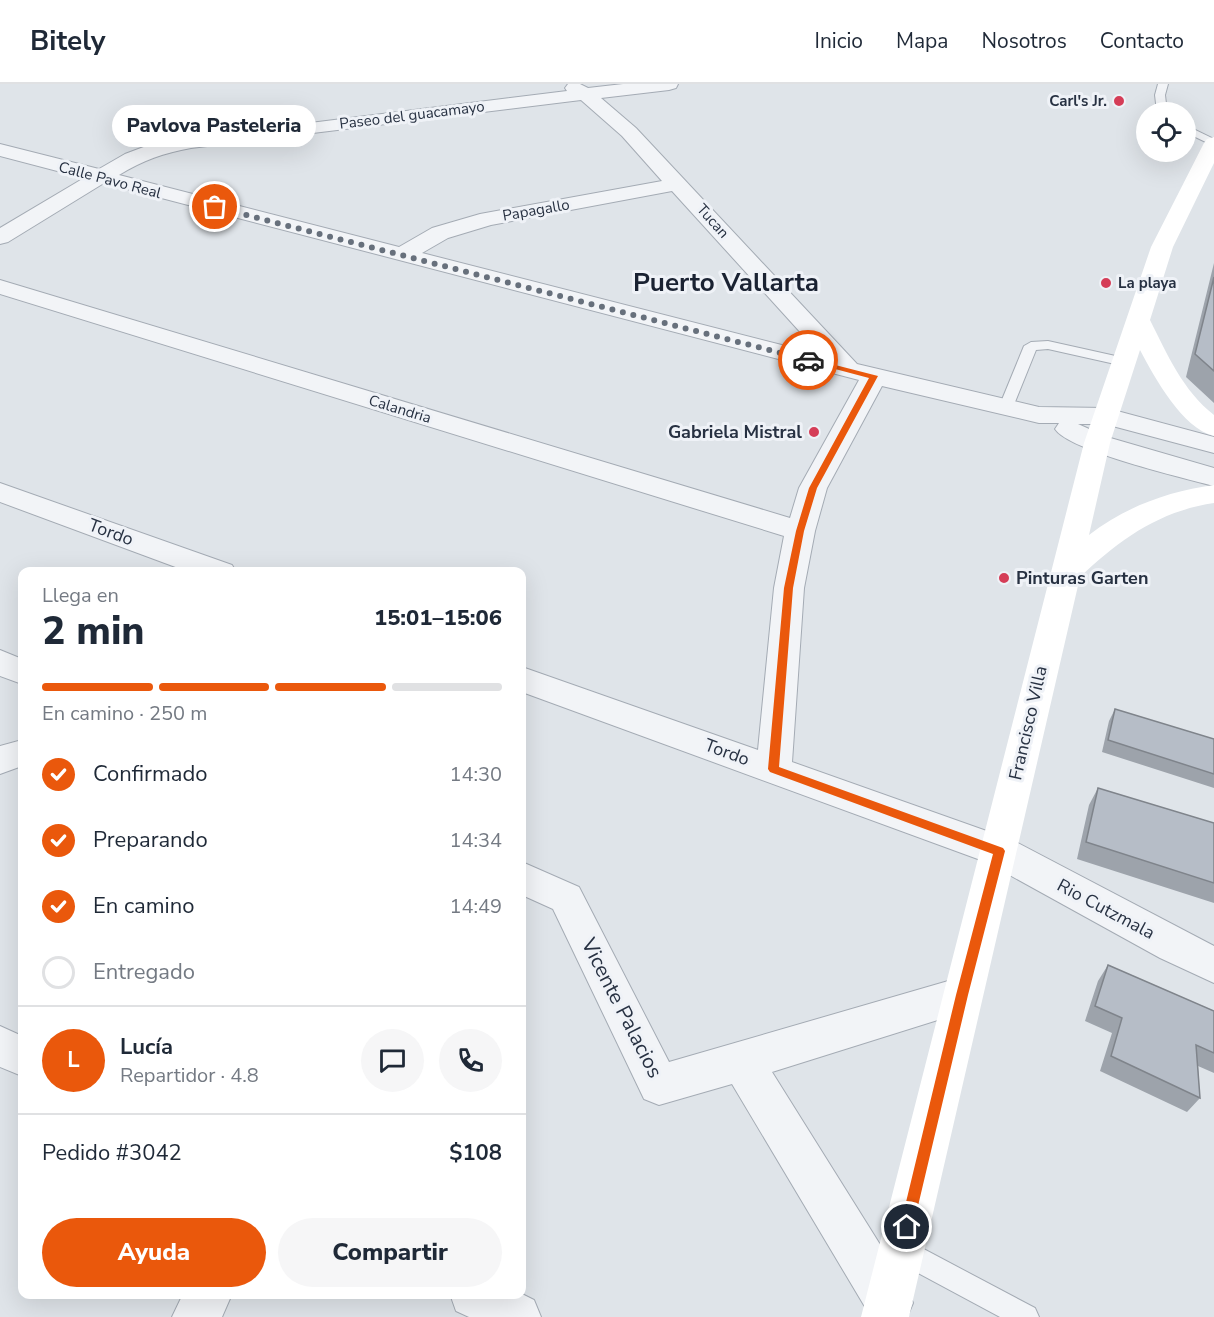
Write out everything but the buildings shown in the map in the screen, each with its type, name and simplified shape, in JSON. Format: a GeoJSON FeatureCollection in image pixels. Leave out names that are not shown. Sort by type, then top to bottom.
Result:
{"type":"FeatureCollection","features":[{"type":"Feature","properties":{"kind":"street","name":"Paseo del guacamayo"},"geometry":{"type":"LineString","coordinates":[[0,237],[132,158],[157,148],[576,89],[669,84]]}},
{"type":"Feature","properties":{"kind":"street","name":"Tucan"},"geometry":{"type":"LineString","coordinates":[[576,89],[630,132],[861,373]]}},
{"type":"Feature","properties":{"kind":"street","name":"Francisco Villa"},"geometry":{"type":"LineString","coordinates":[[887,1310],[1101,429],[1162,247],[1214,143]]}},
{"type":"Feature","properties":{"kind":"street","name":"Calle Pavo Real"},"geometry":{"type":"LineString","coordinates":[[0,150],[861,373],[1101,429]]}},
{"type":"Feature","properties":{"kind":"street","name":"Papagallo"},"geometry":{"type":"LineString","coordinates":[[401,255],[440,233],[488,219],[678,184]]}},
{"type":"Feature","properties":{"kind":"street","name":"Calandria"},"geometry":{"type":"LineString","coordinates":[[0,287],[800,531]]}},
{"type":"Feature","properties":{"kind":"street"},"geometry":{"type":"LineString","coordinates":[[1138,320],[1177,392],[1204,421],[1214,428]]}},
{"type":"Feature","properties":{"kind":"street"},"geometry":{"type":"LineString","coordinates":[[774,769],[789,588],[800,531],[813,488],[861,373]]}},
{"type":"Feature","properties":{"kind":"street"},"geometry":{"type":"LineString","coordinates":[[1101,429],[1214,445]]}},
{"type":"Feature","properties":{"kind":"street"},"geometry":{"type":"LineString","coordinates":[[1101,429],[1214,477]]}},
{"type":"Feature","properties":{"kind":"street","name":"Tordo"},"geometry":{"type":"LineString","coordinates":[[0,492],[207,567]]}},
{"type":"Feature","properties":{"kind":"street"},"geometry":{"type":"LineString","coordinates":[[1064,574],[1117,529],[1151,511],[1189,497],[1214,494]]}},
{"type":"Feature","properties":{"kind":"street","name":"Tordo"},"geometry":{"type":"LineString","coordinates":[[526,680],[999,851]]}},
{"type":"Feature","properties":{"kind":"street"},"geometry":{"type":"LineString","coordinates":[[0,760],[18,754]]}},
{"type":"Feature","properties":{"kind":"street","name":"Rio Cutzmala"},"geometry":{"type":"LineString","coordinates":[[999,851],[1174,946],[1214,964]]}},
{"type":"Feature","properties":{"kind":"street","name":"Vicente Palacios"},"geometry":{"type":"LineString","coordinates":[[526,880],[566,898],[659,1085],[962,995]]}},
{"type":"Feature","properties":{"kind":"street"},"geometry":{"type":"LineString","coordinates":[[0,1045],[18,1055]]}},
{"type":"Feature","properties":{"kind":"street"},"geometry":{"type":"LineString","coordinates":[[742,1062],[887,1310]]}},
{"type":"Feature","properties":{"kind":"street"},"geometry":{"type":"LineString","coordinates":[[196,1317],[206,1299]]}},
{"type":"Feature","properties":{"kind":"street"},"geometry":{"type":"LineString","coordinates":[[483,1299],[517,1317]]}},
{"type":"Feature","properties":{"kind":"lane"},"geometry":{"type":"LineString","coordinates":[[1161,102],[1163,84]]}},
{"type":"Feature","properties":{"kind":"lane"},"geometry":{"type":"LineString","coordinates":[[1196,134],[1214,143]]}},
{"type":"Feature","properties":{"kind":"lane"},"geometry":{"type":"LineString","coordinates":[[1006,407],[1031,346],[1048,345],[1124,362]]}},
{"type":"Feature","properties":{"kind":"lane"},"geometry":{"type":"LineString","coordinates":[[901,1250],[1026,1317]]}},
{"type":"Feature","properties":{"kind":"way so far"},"geometry":{"type":"LineString","coordinates":[[215,207],[808,360]]}},
{"type":"Feature","properties":{"kind":"place","name":"Carl's Jr."},"geometry":{"type":"Point","coordinates":[1119,101]}},
{"type":"Feature","properties":{"kind":"place","name":"Pavlova Pasteleria"},"geometry":{"type":"Point","coordinates":[215,207]}},
{"type":"Feature","properties":{"kind":"place","name":"La playa"},"geometry":{"type":"Point","coordinates":[1106,283]}},
{"type":"Feature","properties":{"kind":"place","name":"Gabriela Mistral"},"geometry":{"type":"Point","coordinates":[814,432]}},
{"type":"Feature","properties":{"kind":"place","name":"Pinturas Garten"},"geometry":{"type":"Point","coordinates":[1004,578]}},
{"type":"Feature","properties":{"kind":"district","name":"Puerto Vallarta"},"geometry":{"type":"Point","coordinates":[726,282]}},
{"type":"Feature","properties":{"kind":"route"},"geometry":{"type":"LineString","coordinates":[[808,360],[874,376],[813,488],[800,531],[789,588],[774,769],[999,851],[907,1227]]}}]}
